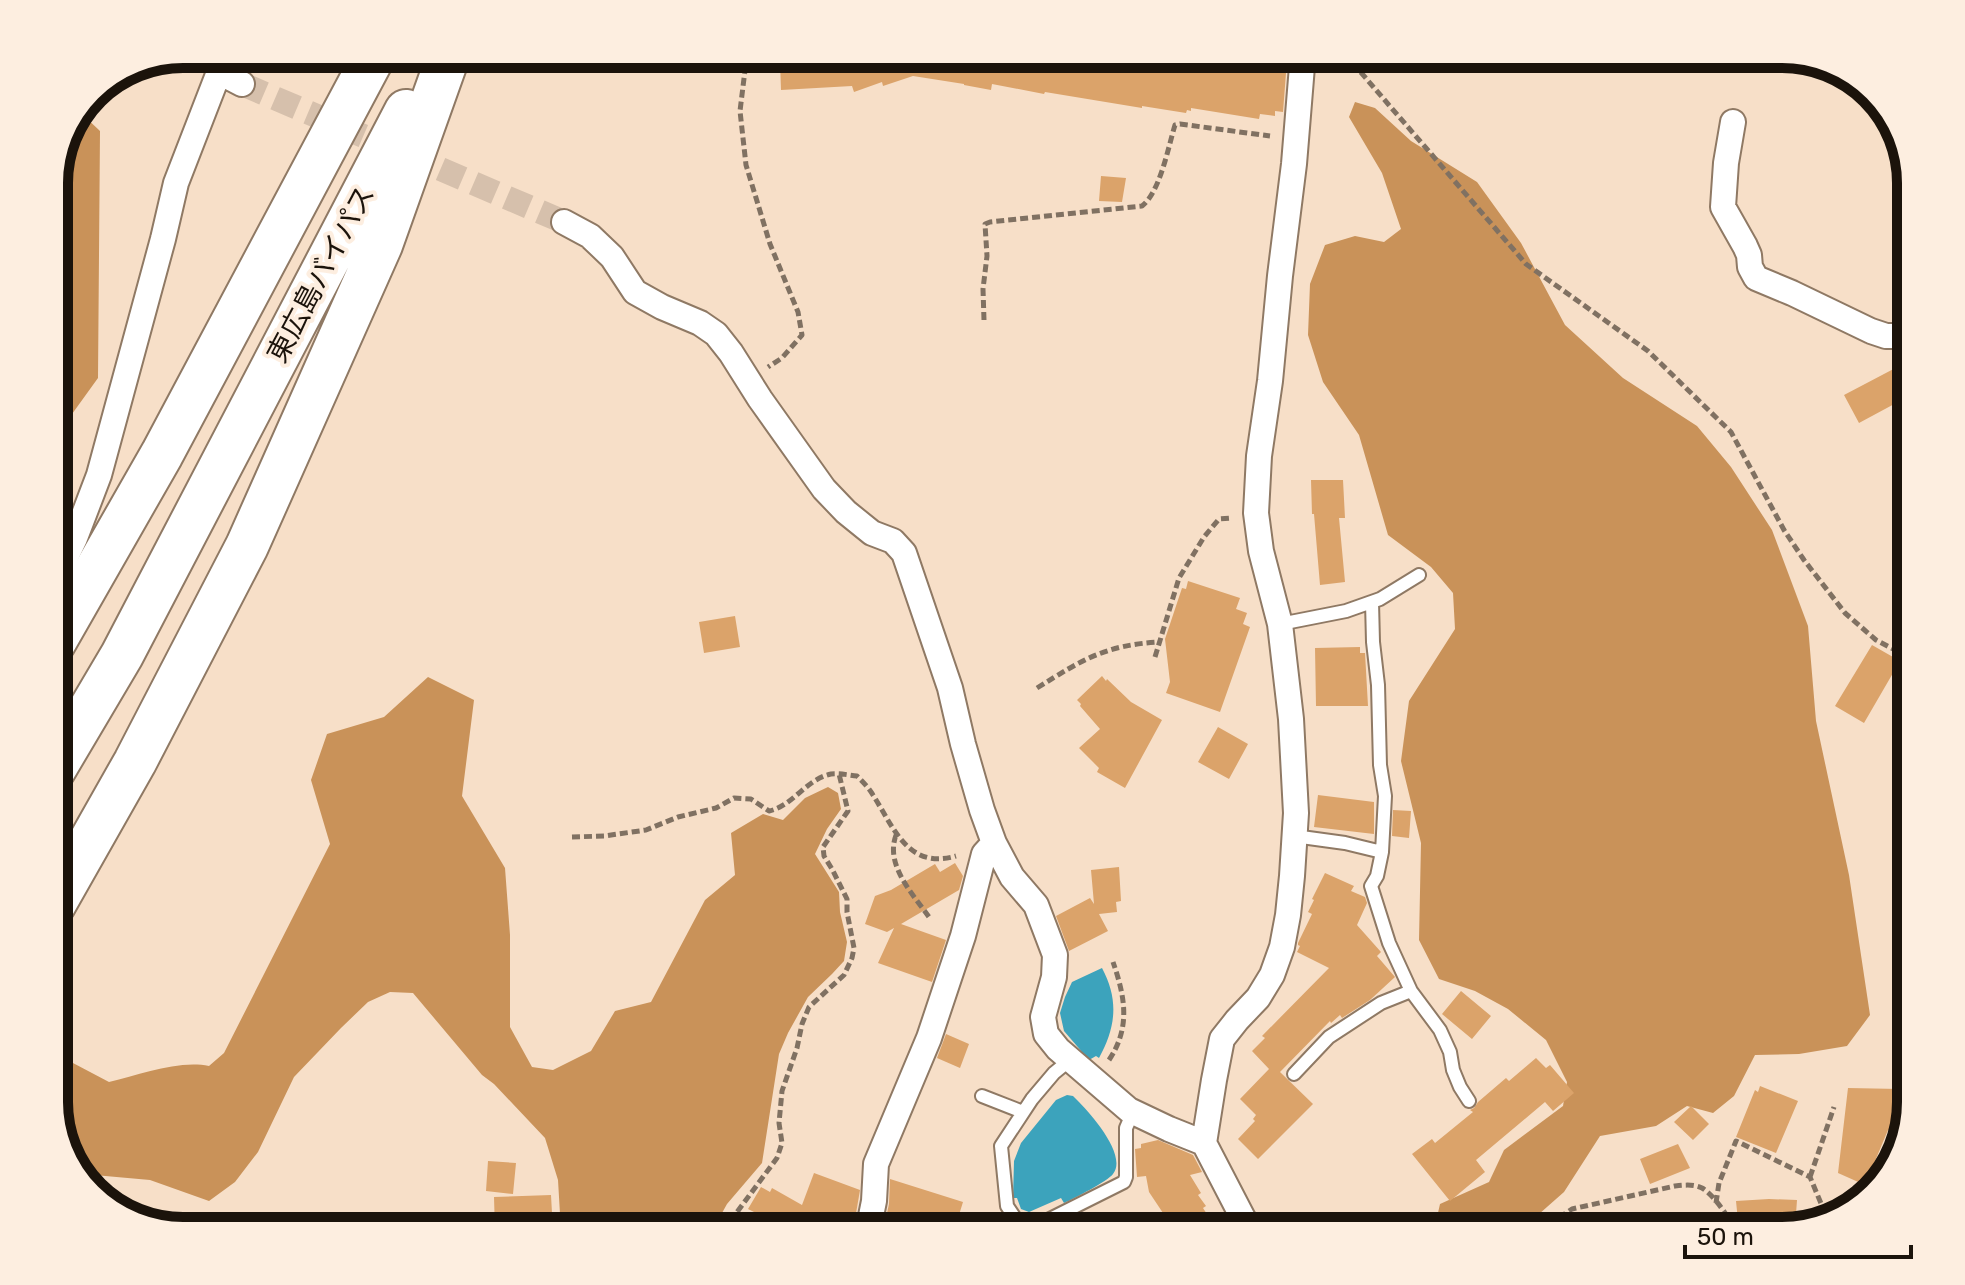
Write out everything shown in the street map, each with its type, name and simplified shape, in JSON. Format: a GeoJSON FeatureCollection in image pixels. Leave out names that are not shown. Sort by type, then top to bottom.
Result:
{"type":"FeatureCollection","features":[{"type":"Feature","properties":{"kind":"highway"},"geometry":{"type":"LineString","coordinates":[[68,618],[162,454],[368,68]]}},
{"type":"Feature","properties":{"kind":"highway","name":"東広島バイパス"},"geometry":{"type":"LineString","coordinates":[[206,493],[384,68]]}},
{"type":"Feature","properties":{"kind":"highway","name":"東広島バイパス"},"geometry":{"type":"LineString","coordinates":[[68,746],[122,655],[427,68]]}},
{"type":"Feature","properties":{"kind":"highway"},"geometry":{"type":"LineString","coordinates":[[68,880],[135,762],[247,546],[381,245],[444,68]]}},
{"type":"Feature","properties":{"kind":"street"},"geometry":{"type":"LineString","coordinates":[[68,553],[99,475],[176,183],[221,68]]}},
{"type":"Feature","properties":{"kind":"street"},"geometry":{"type":"LineString","coordinates":[[228,68],[242,84]]}},
{"type":"Feature","properties":{"kind":"street"},"geometry":{"type":"LineString","coordinates":[[1242,1217],[1204,1143],[1222,1039],[1258,998],[1272,975],[1282,947],[1288,915],[1296,813],[1291,719],[1280,624],[1261,551],[1256,513],[1259,456],[1297,140],[1302,68]]}},
{"type":"Feature","properties":{"kind":"street"},"geometry":{"type":"LineString","coordinates":[[1733,122],[1723,207],[1745,246],[1756,278],[1871,331],[1897,336]]}},
{"type":"Feature","properties":{"kind":"street"},"geometry":{"type":"LineString","coordinates":[[564,222],[590,236],[612,257],[635,292],[700,323],[716,334],[824,489],[872,533],[893,541],[904,553],[950,688],[989,848],[940,1007],[876,1164],[871,1217]]}},
{"type":"Feature","properties":{"kind":"street"},"geometry":{"type":"LineString","coordinates":[[989,848],[1036,905],[1055,955],[1054,977],[1043,1017],[1046,1034],[1094,1082],[1133,1112],[1204,1143]]}},
{"type":"Feature","properties":{"kind":"lane"},"geometry":{"type":"LineString","coordinates":[[1280,624],[1346,611],[1372,602],[1419,575]]}},
{"type":"Feature","properties":{"kind":"lane"},"geometry":{"type":"LineString","coordinates":[[1372,602],[1380,765],[1385,796],[1382,852],[1377,876],[1371,886],[1389,943],[1411,991],[1440,1030],[1450,1052],[1453,1070],[1469,1101]]}},
{"type":"Feature","properties":{"kind":"lane"},"geometry":{"type":"LineString","coordinates":[[1294,836],[1382,852]]}},
{"type":"Feature","properties":{"kind":"lane"},"geometry":{"type":"LineString","coordinates":[[1294,1074],[1329,1037],[1381,1003],[1411,991]]}},
{"type":"Feature","properties":{"kind":"lane"},"geometry":{"type":"LineString","coordinates":[[1014,1217],[1007,1206],[1001,1146],[1054,1073],[1071,1059]]}},
{"type":"Feature","properties":{"kind":"lane"},"geometry":{"type":"LineString","coordinates":[[982,1096],[1023,1112]]}},
{"type":"Feature","properties":{"kind":"lane"},"geometry":{"type":"LineString","coordinates":[[1054,1217],[1124,1182],[1126,1128],[1133,1112]]}},
{"type":"Feature","properties":{"kind":"path"},"geometry":{"type":"LineString","coordinates":[[745,68],[740,111],[746,165],[770,244],[798,312],[802,335],[782,358],[748,377]]}},
{"type":"Feature","properties":{"kind":"path"},"geometry":{"type":"LineString","coordinates":[[1357,68],[1526,264],[1648,351],[1731,432],[1784,530],[1804,560],[1845,613],[1876,640],[1897,651]]}},
{"type":"Feature","properties":{"kind":"path"},"geometry":{"type":"LineString","coordinates":[[984,320],[985,224],[1142,206],[1149,201],[1157,183],[1175,125],[1297,140]]}},
{"type":"Feature","properties":{"kind":"path"},"geometry":{"type":"LineString","coordinates":[[1155,657],[1179,578],[1204,537],[1219,519],[1238,517],[1257,520]]}},
{"type":"Feature","properties":{"kind":"path"},"geometry":{"type":"LineString","coordinates":[[1037,688],[1081,661],[1108,650],[1137,643],[1159,642]]}},
{"type":"Feature","properties":{"kind":"path"},"geometry":{"type":"LineString","coordinates":[[572,837],[646,830],[678,817],[716,808],[734,798],[751,799],[769,811],[781,808],[819,778],[834,773],[857,776],[872,792],[889,825],[905,846],[925,857],[945,859],[989,848]]}},
{"type":"Feature","properties":{"kind":"path"},"geometry":{"type":"LineString","coordinates":[[733,1217],[777,1158],[782,1143],[779,1123],[782,1091],[809,1007],[844,975],[852,958],[854,948],[847,899],[824,856],[823,847],[848,811],[839,774]]}},
{"type":"Feature","properties":{"kind":"path"},"geometry":{"type":"LineString","coordinates":[[896,834],[892,845],[895,866],[929,917]]}},
{"type":"Feature","properties":{"kind":"path"},"geometry":{"type":"LineString","coordinates":[[1094,1082],[1113,1053],[1123,1027],[1124,1004],[1113,962]]}},
{"type":"Feature","properties":{"kind":"path"},"geometry":{"type":"LineString","coordinates":[[1810,1177],[1834,1107]]}},
{"type":"Feature","properties":{"kind":"path"},"geometry":{"type":"LineString","coordinates":[[1716,1203],[1719,1183],[1736,1141],[1810,1177],[1823,1209]]}},
{"type":"Feature","properties":{"kind":"path"},"geometry":{"type":"LineString","coordinates":[[1560,1217],[1572,1209],[1691,1185],[1703,1189],[1728,1217]]}},
{"type":"Feature","properties":{"kind":"shaded area"},"geometry":{"type":"Polygon","coordinates":[[[1355,102],[1375,108],[1411,141],[1477,182],[1521,243],[1565,325],[1623,378],[1697,426],[1731,467],[1772,530],[1808,626],[1816,721],[1849,875],[1870,1015],[1847,1046],[1799,1054],[1755,1055],[1734,1096],[1713,1113],[1687,1106],[1656,1126],[1600,1136],[1564,1192],[1536,1217],[1437,1217],[1440,1204],[1489,1182],[1504,1150],[1563,1106],[1567,1082],[1546,1040],[1508,1009],[1475,991],[1439,979],[1419,940],[1421,843],[1401,761],[1409,701],[1455,629],[1453,593],[1431,567],[1388,535],[1359,435],[1323,382],[1308,335],[1310,284],[1325,245],[1355,236],[1384,242],[1401,229],[1382,173],[1349,117],[1355,102]]]}},
{"type":"Feature","properties":{"kind":"shaded area"},"geometry":{"type":"Polygon","coordinates":[[[87,119],[100,131],[98,378],[68,420],[68,175],[72,153],[87,119]]]}},
{"type":"Feature","properties":{"kind":"shaded area"},"geometry":{"type":"Polygon","coordinates":[[[428,677],[474,700],[462,796],[505,868],[510,935],[510,1027],[532,1067],[553,1070],[591,1051],[615,1011],[651,1002],[705,900],[735,875],[731,833],[763,814],[783,820],[805,798],[828,787],[838,793],[841,809],[815,854],[839,892],[847,942],[844,961],[808,997],[788,1033],[779,1054],[762,1163],[720,1217],[560,1217],[558,1180],[545,1138],[482,1075],[413,993],[390,992],[368,1002],[341,1028],[294,1077],[258,1152],[235,1182],[209,1201],[150,1180],[95,1175],[83,1160],[72,1132],[68,1110],[68,1060],[109,1082],[171,1067],[209,1066],[224,1053],[330,844],[311,780],[327,734],[384,717],[428,677]]]}},
{"type":"Feature","properties":{"kind":"water"},"geometry":{"type":"Polygon","coordinates":[[[1102,968],[1113,1002],[1112,1024],[1099,1058],[1096,1056],[1089,1060],[1064,1031],[1060,1013],[1072,982],[1102,968]]]}},
{"type":"Feature","properties":{"kind":"water"},"geometry":{"type":"Polygon","coordinates":[[[1067,1095],[1077,1100],[1106,1135],[1116,1156],[1116,1166],[1110,1177],[1082,1194],[1064,1203],[1061,1198],[1029,1212],[1021,1209],[1017,1198],[1013,1198],[1014,1161],[1021,1143],[1056,1100],[1067,1095]]]}},
{"type":"Feature","properties":{"kind":"building"},"geometry":{"type":"Polygon","coordinates":[[[780,68],[1257,68],[1286,73],[1283,112],[1275,111],[1275,116],[1260,114],[1259,119],[1191,108],[1186,113],[1142,108],[992,84],[991,90],[913,76],[854,92],[852,86],[781,90],[780,68]]]}},
{"type":"Feature","properties":{"kind":"building"},"geometry":{"type":"Polygon","coordinates":[[[1101,176],[1126,178],[1122,202],[1099,201],[1101,176]]]}},
{"type":"Feature","properties":{"kind":"building"},"geometry":{"type":"Polygon","coordinates":[[[1897,367],[1897,403],[1859,423],[1844,395],[1897,367]]]}},
{"type":"Feature","properties":{"kind":"building"},"geometry":{"type":"Polygon","coordinates":[[[1311,480],[1343,480],[1345,518],[1339,518],[1345,582],[1320,585],[1311,480]]]}},
{"type":"Feature","properties":{"kind":"building"},"geometry":{"type":"Polygon","coordinates":[[[1188,581],[1240,598],[1236,609],[1247,613],[1243,624],[1250,627],[1220,712],[1166,693],[1170,682],[1165,639],[1182,588],[1186,589],[1188,581]]]}},
{"type":"Feature","properties":{"kind":"building"},"geometry":{"type":"Polygon","coordinates":[[[735,616],[740,647],[704,653],[699,622],[735,616]]]}},
{"type":"Feature","properties":{"kind":"building"},"geometry":{"type":"Polygon","coordinates":[[[1872,645],[1897,659],[1897,666],[1864,723],[1835,706],[1872,645]]]}},
{"type":"Feature","properties":{"kind":"building"},"geometry":{"type":"Polygon","coordinates":[[[1360,647],[1360,653],[1365,653],[1368,706],[1316,706],[1315,648],[1360,647]]]}},
{"type":"Feature","properties":{"kind":"building"},"geometry":{"type":"Polygon","coordinates":[[[1102,676],[1131,702],[1162,720],[1125,788],[1097,772],[1099,768],[1079,748],[1100,729],[1077,700],[1102,676]]]}},
{"type":"Feature","properties":{"kind":"building"},"geometry":{"type":"Polygon","coordinates":[[[1218,727],[1248,744],[1229,779],[1198,762],[1218,727]]]}},
{"type":"Feature","properties":{"kind":"building"},"geometry":{"type":"Polygon","coordinates":[[[1318,795],[1374,802],[1374,834],[1314,827],[1318,795]]]}},
{"type":"Feature","properties":{"kind":"building"},"geometry":{"type":"Polygon","coordinates":[[[1393,810],[1411,811],[1409,838],[1392,836],[1393,810]]]}},
{"type":"Feature","properties":{"kind":"building"},"geometry":{"type":"Polygon","coordinates":[[[955,863],[963,876],[959,890],[901,924],[946,940],[932,982],[878,963],[894,928],[887,932],[865,924],[875,896],[935,864],[940,872],[955,863]]]}},
{"type":"Feature","properties":{"kind":"building"},"geometry":{"type":"Polygon","coordinates":[[[1119,867],[1121,901],[1116,902],[1117,912],[1099,914],[1108,931],[1069,951],[1056,916],[1090,898],[1094,904],[1091,870],[1119,867]]]}},
{"type":"Feature","properties":{"kind":"building"},"geometry":{"type":"Polygon","coordinates":[[[1325,873],[1354,886],[1351,891],[1365,897],[1367,903],[1357,925],[1381,952],[1377,956],[1395,977],[1370,1000],[1342,1018],[1340,1015],[1330,1021],[1280,1072],[1313,1104],[1258,1159],[1238,1139],[1255,1121],[1256,1115],[1240,1099],[1269,1069],[1252,1051],[1265,1038],[1262,1036],[1329,968],[1297,952],[1312,914],[1308,912],[1312,899],[1325,873]]]}},
{"type":"Feature","properties":{"kind":"building"},"geometry":{"type":"Polygon","coordinates":[[[1461,991],[1491,1016],[1472,1039],[1442,1014],[1461,991]]]}},
{"type":"Feature","properties":{"kind":"building"},"geometry":{"type":"Polygon","coordinates":[[[946,1034],[969,1044],[960,1068],[937,1058],[946,1034]]]}},
{"type":"Feature","properties":{"kind":"building"},"geometry":{"type":"Polygon","coordinates":[[[1536,1058],[1546,1068],[1550,1065],[1574,1093],[1553,1111],[1545,1102],[1476,1160],[1485,1172],[1450,1201],[1412,1154],[1432,1139],[1435,1143],[1473,1112],[1470,1110],[1506,1078],[1509,1081],[1536,1058]]]}},
{"type":"Feature","properties":{"kind":"building"},"geometry":{"type":"Polygon","coordinates":[[[1760,1086],[1798,1101],[1776,1153],[1736,1137],[1755,1090],[1758,1092],[1760,1086]]]}},
{"type":"Feature","properties":{"kind":"building"},"geometry":{"type":"Polygon","coordinates":[[[1848,1088],[1897,1089],[1893,1131],[1888,1130],[1868,1178],[1862,1184],[1838,1173],[1848,1088]]]}},
{"type":"Feature","properties":{"kind":"building"},"geometry":{"type":"Polygon","coordinates":[[[1691,1106],[1709,1124],[1693,1140],[1674,1122],[1691,1106]]]}},
{"type":"Feature","properties":{"kind":"building"},"geometry":{"type":"Polygon","coordinates":[[[1158,1140],[1193,1155],[1202,1172],[1190,1175],[1201,1193],[1198,1195],[1209,1217],[1166,1217],[1149,1192],[1146,1176],[1137,1177],[1135,1149],[1141,1148],[1141,1144],[1158,1140]]]}},
{"type":"Feature","properties":{"kind":"building"},"geometry":{"type":"Polygon","coordinates":[[[1678,1144],[1690,1168],[1650,1184],[1640,1159],[1678,1144]]]}},
{"type":"Feature","properties":{"kind":"building"},"geometry":{"type":"Polygon","coordinates":[[[488,1161],[516,1163],[513,1194],[486,1191],[488,1161]]]}},
{"type":"Feature","properties":{"kind":"building"},"geometry":{"type":"Polygon","coordinates":[[[814,1173],[860,1190],[855,1217],[752,1217],[754,1212],[748,1209],[761,1187],[770,1192],[772,1188],[802,1205],[814,1173]]]}},
{"type":"Feature","properties":{"kind":"building"},"geometry":{"type":"Polygon","coordinates":[[[890,1179],[963,1202],[958,1217],[886,1217],[890,1179]]]}},
{"type":"Feature","properties":{"kind":"building"},"geometry":{"type":"Polygon","coordinates":[[[551,1195],[552,1217],[495,1217],[494,1197],[551,1195]]]}},
{"type":"Feature","properties":{"kind":"building"},"geometry":{"type":"Polygon","coordinates":[[[1797,1200],[1796,1216],[1738,1217],[1736,1201],[1797,1200]]]}},
{"type":"Feature","properties":{"kind":"tunnel"},"geometry":{"type":"LineString","coordinates":[[242,84],[564,222]]}}]}
